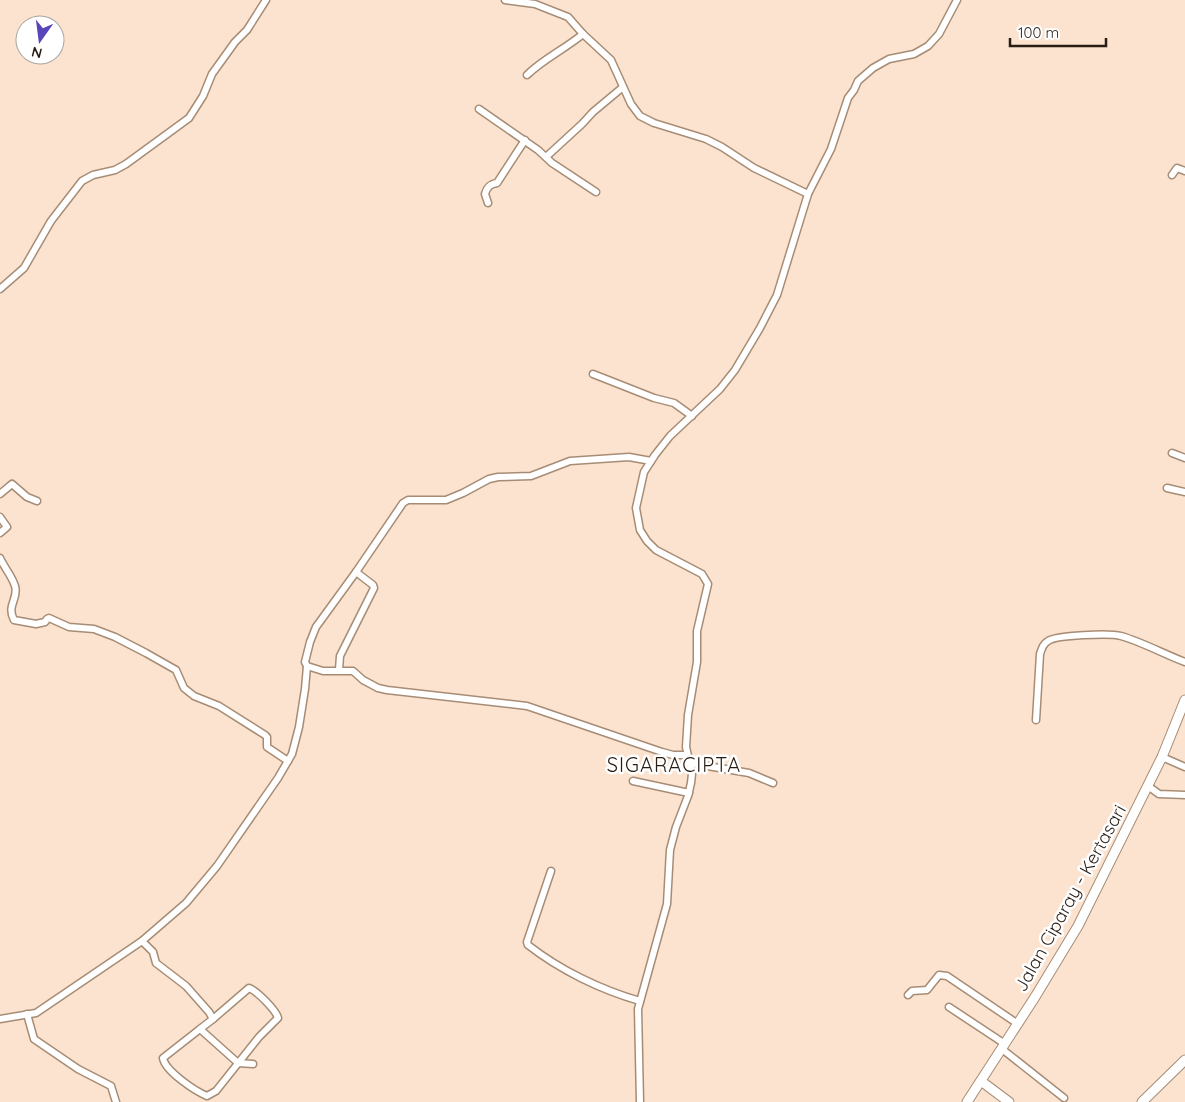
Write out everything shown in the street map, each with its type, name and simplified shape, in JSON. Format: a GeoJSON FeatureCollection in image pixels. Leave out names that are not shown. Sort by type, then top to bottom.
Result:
{"type":"FeatureCollection","features":[{"type":"Feature","properties":{"kind":"main road","name":"Jalan Ciparay - Kertasari"},"geometry":{"type":"LineString","coordinates":[[967,1102],[1018,1024],[1078,926],[1162,757],[1185,700]]}},
{"type":"Feature","properties":{"kind":"main road"},"geometry":{"type":"LineString","coordinates":[[1142,1102],[1185,1060]]}},
{"type":"Feature","properties":{"kind":"main road"},"geometry":{"type":"LineString","coordinates":[[981,1081],[1009,1102]]}},
{"type":"Feature","properties":{"kind":"street"},"geometry":{"type":"LineString","coordinates":[[0,289],[24,268],[71,192],[82,181],[93,175],[115,170],[126,164],[189,118],[203,96],[212,74],[235,42],[247,30],[266,0]]}},
{"type":"Feature","properties":{"kind":"street"},"geometry":{"type":"LineString","coordinates":[[505,0],[535,4],[568,16],[583,34],[611,60],[630,104],[640,116],[654,123],[706,138],[722,146],[754,168],[808,194]]}},
{"type":"Feature","properties":{"kind":"street"},"geometry":{"type":"LineString","coordinates":[[640,1102],[637,1018],[667,904],[670,850],[689,792],[692,774],[687,755],[688,715],[697,662],[696,631],[708,584],[702,574],[656,550],[640,530],[636,508],[644,472],[650,461],[679,427],[720,389],[735,370],[764,320],[777,295],[808,194],[831,149],[848,98],[858,81],[872,68],[889,59],[914,54],[928,46],[939,34],[957,0]]}},
{"type":"Feature","properties":{"kind":"street"},"geometry":{"type":"LineString","coordinates":[[527,75],[533,67],[570,45],[583,34]]}},
{"type":"Feature","properties":{"kind":"street"},"geometry":{"type":"LineString","coordinates":[[546,158],[593,112],[623,87]]}},
{"type":"Feature","properties":{"kind":"street"},"geometry":{"type":"LineString","coordinates":[[478,109],[525,140],[552,163],[596,192]]}},
{"type":"Feature","properties":{"kind":"street"},"geometry":{"type":"LineString","coordinates":[[488,203],[485,194],[487,189],[490,185],[497,183],[525,140]]}},
{"type":"Feature","properties":{"kind":"street"},"geometry":{"type":"LineString","coordinates":[[1172,175],[1177,168],[1185,171]]}},
{"type":"Feature","properties":{"kind":"street"},"geometry":{"type":"LineString","coordinates":[[592,374],[658,399],[674,403],[692,416]]}},
{"type":"Feature","properties":{"kind":"street"},"geometry":{"type":"LineString","coordinates":[[1172,453],[1185,458]]}},
{"type":"Feature","properties":{"kind":"street"},"geometry":{"type":"LineString","coordinates":[[0,1019],[36,1013],[142,941],[186,903],[217,866],[264,800],[292,754],[300,727],[307,666],[305,662],[316,628],[403,502],[446,500],[489,479],[531,476],[570,461],[629,457],[650,461]]}},
{"type":"Feature","properties":{"kind":"street"},"geometry":{"type":"LineString","coordinates":[[0,494],[12,484],[36,502]]}},
{"type":"Feature","properties":{"kind":"street"},"geometry":{"type":"LineString","coordinates":[[1166,488],[1185,492]]}},
{"type":"Feature","properties":{"kind":"street"},"geometry":{"type":"LineString","coordinates":[[0,517],[7,526],[0,533]]}},
{"type":"Feature","properties":{"kind":"street"},"geometry":{"type":"LineString","coordinates":[[0,558],[15,586],[10,610],[14,620],[39,624],[49,618],[69,628],[94,629],[115,637],[176,670],[184,688],[194,696],[219,706],[265,735],[267,737],[267,747],[288,761]]}},
{"type":"Feature","properties":{"kind":"street"},"geometry":{"type":"LineString","coordinates":[[339,670],[340,656],[374,587],[356,572]]}},
{"type":"Feature","properties":{"kind":"street"},"geometry":{"type":"LineString","coordinates":[[1036,720],[1040,654],[1042,648],[1053,638],[1096,635],[1118,636],[1185,662]]}},
{"type":"Feature","properties":{"kind":"street"},"geometry":{"type":"LineString","coordinates":[[307,666],[323,671],[356,672],[363,680],[378,688],[387,690],[527,706],[662,752],[673,755],[687,755]]}},
{"type":"Feature","properties":{"kind":"street"},"geometry":{"type":"LineString","coordinates":[[1162,757],[1185,767]]}},
{"type":"Feature","properties":{"kind":"street"},"geometry":{"type":"LineString","coordinates":[[690,763],[749,773],[773,783]]}},
{"type":"Feature","properties":{"kind":"street"},"geometry":{"type":"LineString","coordinates":[[633,781],[689,792]]}},
{"type":"Feature","properties":{"kind":"street"},"geometry":{"type":"LineString","coordinates":[[1148,786],[1159,794],[1185,795]]}},
{"type":"Feature","properties":{"kind":"street"},"geometry":{"type":"LineString","coordinates":[[551,871],[527,942],[528,945],[590,982],[640,1001]]}},
{"type":"Feature","properties":{"kind":"street"},"geometry":{"type":"LineString","coordinates":[[142,941],[153,952],[156,963],[186,986],[213,1019]]}},
{"type":"Feature","properties":{"kind":"street"},"geometry":{"type":"LineString","coordinates":[[908,995],[912,991],[927,990],[939,975],[942,974],[1018,1024]]}},
{"type":"Feature","properties":{"kind":"street"},"geometry":{"type":"LineString","coordinates":[[249,988],[278,1015],[278,1018],[259,1037],[216,1091],[207,1096],[172,1072],[164,1064],[164,1058],[213,1019],[249,988]]}},
{"type":"Feature","properties":{"kind":"street"},"geometry":{"type":"LineString","coordinates":[[949,1007],[1003,1046],[1064,1098]]}},
{"type":"Feature","properties":{"kind":"street"},"geometry":{"type":"LineString","coordinates":[[27,1014],[34,1039],[78,1069],[111,1086],[116,1102]]}},
{"type":"Feature","properties":{"kind":"street"},"geometry":{"type":"LineString","coordinates":[[200,1029],[238,1063],[253,1064]]}},
{"type":"Feature","properties":{"kind":"district","name":"SIGARACIPTA"},"geometry":{"type":"Point","coordinates":[674,764]}}]}
